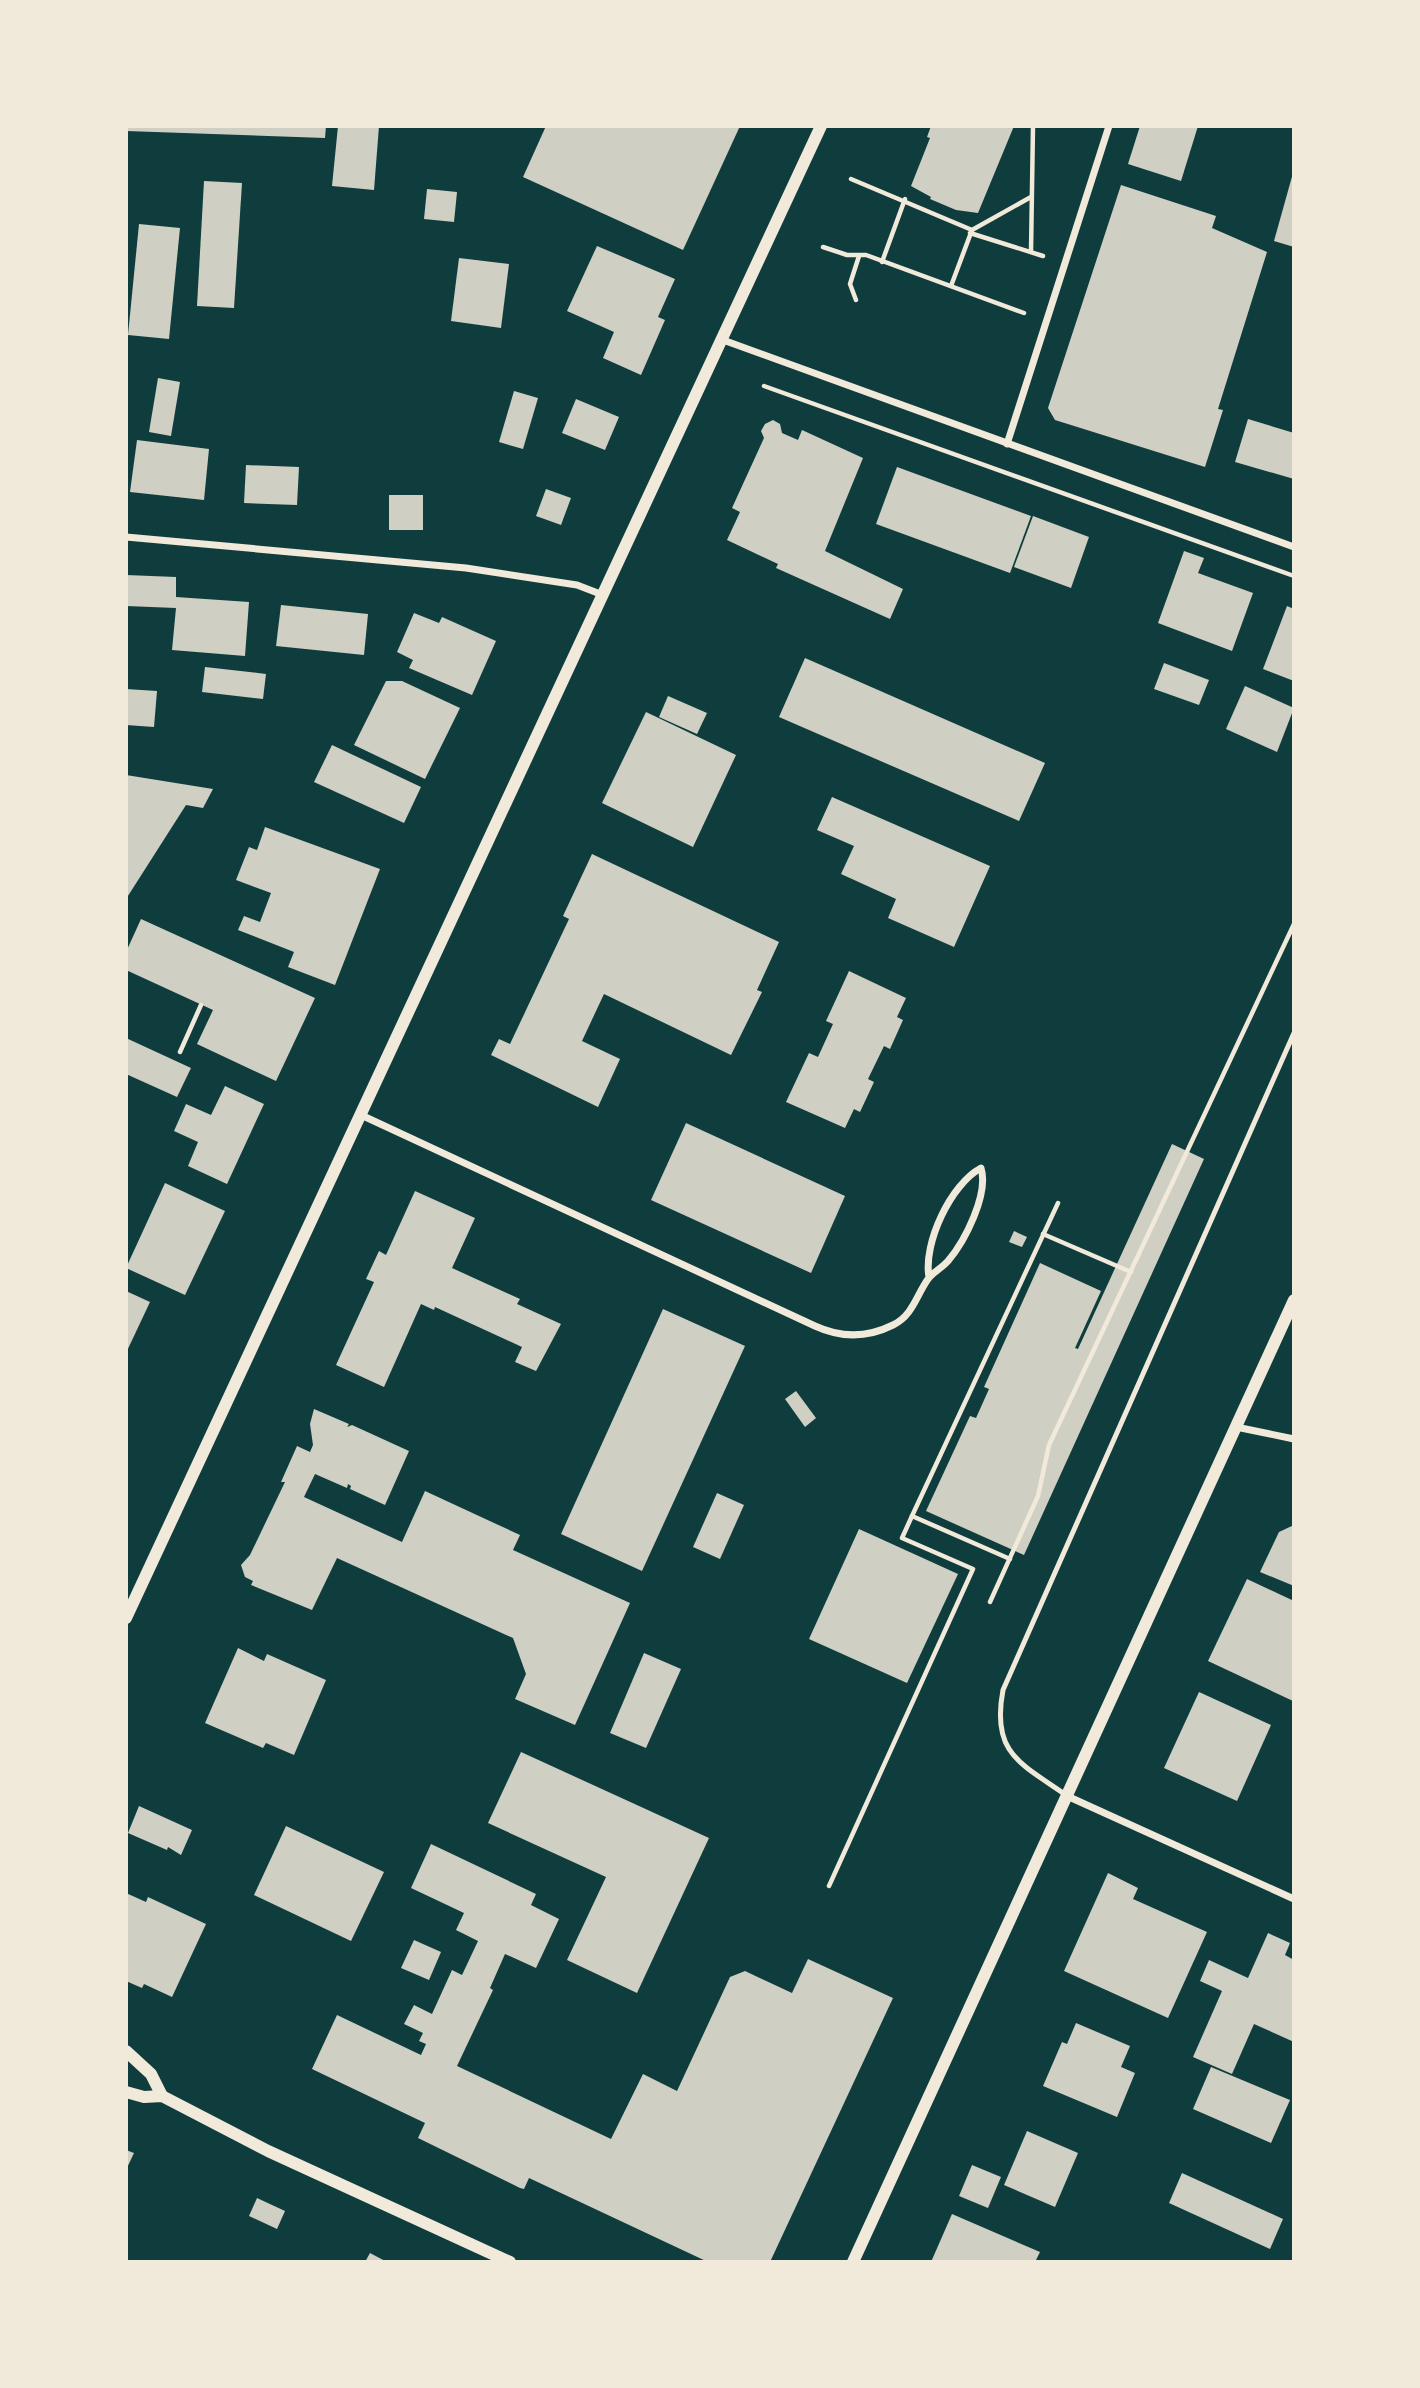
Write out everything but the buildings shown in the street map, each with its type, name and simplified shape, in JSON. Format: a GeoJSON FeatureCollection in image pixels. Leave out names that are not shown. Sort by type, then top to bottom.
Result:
{"type":"FeatureCollection","features":[{"type":"Feature","properties":{"kind":"street"},"geometry":{"type":"LineString","coordinates":[[126,1618],[821,126]]}},
{"type":"Feature","properties":{"kind":"street"},"geometry":{"type":"LineString","coordinates":[[1007,444],[1109,126]]}},
{"type":"Feature","properties":{"kind":"street"},"geometry":{"type":"LineString","coordinates":[[723,340],[1294,547]]}},
{"type":"Feature","properties":{"kind":"street"},"geometry":{"type":"LineString","coordinates":[[126,537],[466,568],[577,585],[603,596]]}},
{"type":"Feature","properties":{"kind":"street"},"geometry":{"type":"LineString","coordinates":[[360,1115],[827,1331],[861,1335],[894,1324],[909,1312],[929,1276],[955,1252],[982,1196],[981,1168],[963,1179],[954,1192],[930,1248],[929,1276]]}},
{"type":"Feature","properties":{"kind":"street"},"geometry":{"type":"LineString","coordinates":[[853,2262],[1294,1300]]}},
{"type":"Feature","properties":{"kind":"street"},"geometry":{"type":"LineString","coordinates":[[1236,1427],[1294,1439]]}},
{"type":"Feature","properties":{"kind":"street"},"geometry":{"type":"LineString","coordinates":[[1067,1796],[1294,1899]]}},
{"type":"Feature","properties":{"kind":"street"},"geometry":{"type":"LineString","coordinates":[[126,2051],[150,2074],[162,2096]]}},
{"type":"Feature","properties":{"kind":"street"},"geometry":{"type":"LineString","coordinates":[[126,2092],[162,2096],[268,2151],[510,2262]]}},
{"type":"Feature","properties":{"kind":"lane"},"geometry":{"type":"LineString","coordinates":[[1067,1796],[1012,1755],[999,1732],[1003,1690],[1294,1033]]}},
{"type":"Feature","properties":{"kind":"path"},"geometry":{"type":"LineString","coordinates":[[851,179],[905,199],[971,232],[1031,252],[1033,126]]}},
{"type":"Feature","properties":{"kind":"path"},"geometry":{"type":"LineString","coordinates":[[951,286],[971,232],[1031,197]]}},
{"type":"Feature","properties":{"kind":"path"},"geometry":{"type":"LineString","coordinates":[[882,262],[905,199]]}},
{"type":"Feature","properties":{"kind":"path"},"geometry":{"type":"LineString","coordinates":[[823,247],[882,262],[1047,321]]}},
{"type":"Feature","properties":{"kind":"path"},"geometry":{"type":"LineString","coordinates":[[856,300],[850,284],[859,256]]}},
{"type":"Feature","properties":{"kind":"path"},"geometry":{"type":"LineString","coordinates":[[764,386],[1294,576]]}},
{"type":"Feature","properties":{"kind":"path"},"geometry":{"type":"LineString","coordinates":[[990,1602],[1038,1496],[1049,1445],[1294,924]]}},
{"type":"Feature","properties":{"kind":"path"},"geometry":{"type":"LineString","coordinates":[[180,1052],[201,1005]]}},
{"type":"Feature","properties":{"kind":"path"},"geometry":{"type":"LineString","coordinates":[[829,1886],[973,1569],[902,1538],[1058,1203]]}},
{"type":"Feature","properties":{"kind":"path"},"geometry":{"type":"LineString","coordinates":[[1043,1234],[1130,1272]]}},
{"type":"Feature","properties":{"kind":"path"},"geometry":{"type":"LineString","coordinates":[[912,1516],[1010,1559]]}}]}
